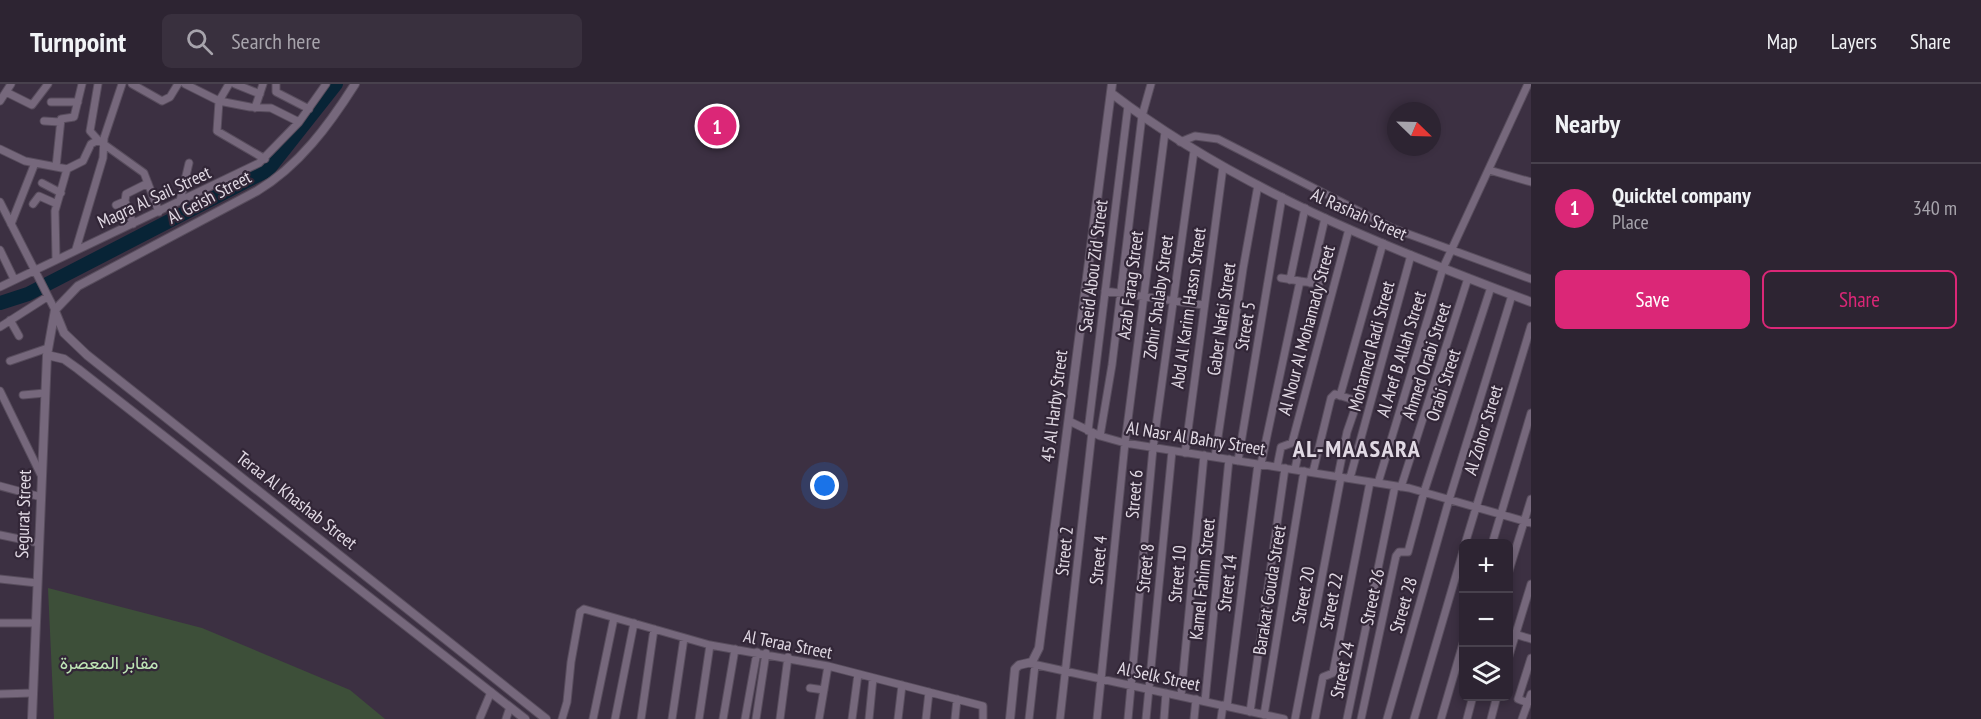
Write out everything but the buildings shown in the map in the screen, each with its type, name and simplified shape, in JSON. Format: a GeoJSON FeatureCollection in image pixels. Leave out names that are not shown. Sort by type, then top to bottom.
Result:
{"type":"FeatureCollection","features":[{"type":"Feature","properties":{"kind":"street"},"geometry":{"type":"LineString","coordinates":[[0,84],[32,105],[48,84]]}},
{"type":"Feature","properties":{"kind":"street"},"geometry":{"type":"LineString","coordinates":[[56,167],[60,122],[62,117],[74,117],[82,84]]}},
{"type":"Feature","properties":{"kind":"street"},"geometry":{"type":"LineString","coordinates":[[98,84],[90,129],[101,142],[142,170],[159,212]]}},
{"type":"Feature","properties":{"kind":"street"},"geometry":{"type":"LineString","coordinates":[[76,249],[103,158],[101,142],[122,84]]}},
{"type":"Feature","properties":{"kind":"street"},"geometry":{"type":"LineString","coordinates":[[132,84],[162,101],[170,97],[178,84]]}},
{"type":"Feature","properties":{"kind":"street"},"geometry":{"type":"LineString","coordinates":[[185,84],[219,101],[276,110],[299,122]]}},
{"type":"Feature","properties":{"kind":"street"},"geometry":{"type":"LineString","coordinates":[[229,84],[219,101],[217,131],[265,159]]}},
{"type":"Feature","properties":{"kind":"street"},"geometry":{"type":"LineString","coordinates":[[235,84],[260,94]]}},
{"type":"Feature","properties":{"kind":"street"},"geometry":{"type":"LineString","coordinates":[[255,108],[263,84]]}},
{"type":"Feature","properties":{"kind":"street"},"geometry":{"type":"LineString","coordinates":[[276,84],[276,92],[309,108]]}},
{"type":"Feature","properties":{"kind":"street","name":"Magra Al Sail Street"},"geometry":{"type":"LineString","coordinates":[[0,287],[34,272],[56,258],[247,170],[265,159],[299,122],[326,84]]}},
{"type":"Feature","properties":{"kind":"street","name":"Al Geish Street"},"geometry":{"type":"LineString","coordinates":[[55,310],[78,286],[257,191],[283,174],[309,146],[356,84]]}},
{"type":"Feature","properties":{"kind":"street"},"geometry":{"type":"LineString","coordinates":[[1093,433],[1112,365],[1142,116],[1151,84]]}},
{"type":"Feature","properties":{"kind":"street","name":"Al Aref B Allah Street"},"geometry":{"type":"LineString","coordinates":[[1374,482],[1443,268],[1528,84]]}},
{"type":"Feature","properties":{"kind":"street"},"geometry":{"type":"LineString","coordinates":[[0,101],[8,88]]}},
{"type":"Feature","properties":{"kind":"street","name":"Al Rashah Street"},"geometry":{"type":"LineString","coordinates":[[1111,88],[1128,106],[1223,168],[1349,229],[1531,302]]}},
{"type":"Feature","properties":{"kind":"street","name":"45 Al Harby Street"},"geometry":{"type":"LineString","coordinates":[[1010,719],[1016,669],[1019,665],[1031,664],[1039,648],[1111,88]]}},
{"type":"Feature","properties":{"kind":"street"},"geometry":{"type":"LineString","coordinates":[[51,102],[78,102]]}},
{"type":"Feature","properties":{"kind":"street","name":"Saeid Abou Zid Street"},"geometry":{"type":"LineString","coordinates":[[1093,433],[1105,291],[1128,106]]}},
{"type":"Feature","properties":{"kind":"street"},"geometry":{"type":"LineString","coordinates":[[44,121],[60,122]]}},
{"type":"Feature","properties":{"kind":"street","name":"Azab Farag Street"},"geometry":{"type":"LineString","coordinates":[[1125,443],[1165,132]]}},
{"type":"Feature","properties":{"kind":"street","name":"Al Rashah Street"},"geometry":{"type":"LineString","coordinates":[[1180,142],[1195,136],[1218,139],[1392,228],[1531,279]]}},
{"type":"Feature","properties":{"kind":"street"},"geometry":{"type":"LineString","coordinates":[[0,149],[35,163],[68,169],[83,161],[91,144],[101,142]]}},
{"type":"Feature","properties":{"kind":"street","name":"Zohir Shalaby Street"},"geometry":{"type":"LineString","coordinates":[[1153,448],[1194,151]]}},
{"type":"Feature","properties":{"kind":"street"},"geometry":{"type":"LineString","coordinates":[[11,224],[35,163]]}},
{"type":"Feature","properties":{"kind":"street"},"geometry":{"type":"LineString","coordinates":[[180,201],[189,164]]}},
{"type":"Feature","properties":{"kind":"street","name":"Abd Al Karim Hassn Street"},"geometry":{"type":"LineString","coordinates":[[1185,453],[1223,168]]}},
{"type":"Feature","properties":{"kind":"street"},"geometry":{"type":"LineString","coordinates":[[56,258],[54,219],[68,169]]}},
{"type":"Feature","properties":{"kind":"street"},"geometry":{"type":"LineString","coordinates":[[1489,170],[1531,182]]}},
{"type":"Feature","properties":{"kind":"street"},"geometry":{"type":"LineString","coordinates":[[42,183],[61,193]]}},
{"type":"Feature","properties":{"kind":"street"},"geometry":{"type":"LineString","coordinates":[[133,224],[125,201],[129,191],[148,183]]}},
{"type":"Feature","properties":{"kind":"street","name":"Gaber Nafei Street"},"geometry":{"type":"LineString","coordinates":[[1215,457],[1258,185]]}},
{"type":"Feature","properties":{"kind":"street"},"geometry":{"type":"LineString","coordinates":[[33,204],[39,196],[57,204]]}},
{"type":"Feature","properties":{"kind":"street","name":"Street 5"},"geometry":{"type":"LineString","coordinates":[[1238,461],[1282,197]]}},
{"type":"Feature","properties":{"kind":"street"},"geometry":{"type":"LineString","coordinates":[[116,205],[125,201]]}},
{"type":"Feature","properties":{"kind":"street"},"geometry":{"type":"LineString","coordinates":[[0,202],[34,272]]}},
{"type":"Feature","properties":{"kind":"street"},"geometry":{"type":"LineString","coordinates":[[1290,279],[1305,208]]}},
{"type":"Feature","properties":{"kind":"street"},"geometry":{"type":"LineString","coordinates":[[1310,283],[1325,218]]}},
{"type":"Feature","properties":{"kind":"street","name":"Al Nour Al Mohamady Street"},"geometry":{"type":"LineString","coordinates":[[1277,466],[1281,447],[1292,442],[1349,229]]}},
{"type":"Feature","properties":{"kind":"street"},"geometry":{"type":"LineString","coordinates":[[1313,472],[1331,397],[1340,396],[1383,243]]}},
{"type":"Feature","properties":{"kind":"street"},"geometry":{"type":"LineString","coordinates":[[0,250],[14,279]]}},
{"type":"Feature","properties":{"kind":"street","name":"Mohamed Radi Street"},"geometry":{"type":"LineString","coordinates":[[1350,478],[1411,255]]}},
{"type":"Feature","properties":{"kind":"street","name":"Teraa Al Khashab Street"},"geometry":{"type":"LineString","coordinates":[[34,272],[55,310],[64,333],[87,355],[546,719]]}},
{"type":"Feature","properties":{"kind":"street"},"geometry":{"type":"LineString","coordinates":[[1281,278],[1319,285]]}},
{"type":"Feature","properties":{"kind":"street","name":"Ahmed Orabi Street"},"geometry":{"type":"LineString","coordinates":[[1398,486],[1468,278]]}},
{"type":"Feature","properties":{"kind":"street","name":"Street 14"},"geometry":{"type":"LineString","coordinates":[[1221,719],[1225,706],[1259,464],[1300,281]]}},
{"type":"Feature","properties":{"kind":"street","name":"Orabi Street"},"geometry":{"type":"LineString","coordinates":[[1424,492],[1491,287]]}},
{"type":"Feature","properties":{"kind":"street"},"geometry":{"type":"LineString","coordinates":[[1105,291],[1203,305]]}},
{"type":"Feature","properties":{"kind":"street"},"geometry":{"type":"LineString","coordinates":[[0,327],[46,294]]}},
{"type":"Feature","properties":{"kind":"street","name":"Street 28"},"geometry":{"type":"LineString","coordinates":[[1387,719],[1449,500],[1512,295]]}},
{"type":"Feature","properties":{"kind":"street","name":"Segurat Street"},"geometry":{"type":"LineString","coordinates":[[32,719],[47,352],[55,310]]}},
{"type":"Feature","properties":{"kind":"street"},"geometry":{"type":"LineString","coordinates":[[10,320],[19,336]]}},
{"type":"Feature","properties":{"kind":"street","name":"Al Zohor Street"},"geometry":{"type":"LineString","coordinates":[[1466,539],[1531,326]]}},
{"type":"Feature","properties":{"kind":"street"},"geometry":{"type":"LineString","coordinates":[[10,361],[47,352]]}},
{"type":"Feature","properties":{"kind":"street","name":"Teraa Al Khashab Street"},"geometry":{"type":"LineString","coordinates":[[47,352],[64,359],[78,369],[525,719]]}},
{"type":"Feature","properties":{"kind":"street"},"geometry":{"type":"LineString","coordinates":[[78,369],[87,355]]}},
{"type":"Feature","properties":{"kind":"street"},"geometry":{"type":"LineString","coordinates":[[0,391],[42,476]]}},
{"type":"Feature","properties":{"kind":"street"},"geometry":{"type":"LineString","coordinates":[[23,396],[45,393]]}},
{"type":"Feature","properties":{"kind":"street","name":"Street 20"},"geometry":{"type":"LineString","coordinates":[[1295,719],[1339,477],[1357,403],[1340,396]]}},
{"type":"Feature","properties":{"kind":"street"},"geometry":{"type":"LineString","coordinates":[[1493,539],[1531,413]]}},
{"type":"Feature","properties":{"kind":"street","name":"Al Nasr Al Bahry Street"},"geometry":{"type":"LineString","coordinates":[[1069,421],[1093,433],[1125,443],[1398,486],[1528,522]]}},
{"type":"Feature","properties":{"kind":"street","name":"Street 2"},"geometry":{"type":"LineString","coordinates":[[1060,719],[1093,433]]}},
{"type":"Feature","properties":{"kind":"street","name":"Street 4"},"geometry":{"type":"LineString","coordinates":[[1097,719],[1125,443]]}},
{"type":"Feature","properties":{"kind":"street","name":"Street 6"},"geometry":{"type":"LineString","coordinates":[[1132,686],[1153,448]]}},
{"type":"Feature","properties":{"kind":"street"},"geometry":{"type":"LineString","coordinates":[[1294,470],[1299,450]]}},
{"type":"Feature","properties":{"kind":"street","name":"Street 8"},"geometry":{"type":"LineString","coordinates":[[1146,719],[1172,451]]}},
{"type":"Feature","properties":{"kind":"street","name":"Street 10"},"geometry":{"type":"LineString","coordinates":[[1181,696],[1204,455]]}},
{"type":"Feature","properties":{"kind":"street","name":"Kamel Fahim Street"},"geometry":{"type":"LineString","coordinates":[[1205,701],[1229,459]]}},
{"type":"Feature","properties":{"kind":"street"},"geometry":{"type":"LineString","coordinates":[[1257,715],[1285,468]]}},
{"type":"Feature","properties":{"kind":"street","name":"Barakat Gouda Street"},"geometry":{"type":"LineString","coordinates":[[1257,715],[1304,471]]}},
{"type":"Feature","properties":{"kind":"street","name":"Street 22"},"geometry":{"type":"LineString","coordinates":[[1315,719],[1323,677],[1333,673],[1374,482]]}},
{"type":"Feature","properties":{"kind":"street"},"geometry":{"type":"LineString","coordinates":[[0,486],[41,497]]}},
{"type":"Feature","properties":{"kind":"street","name":"Street 24"},"geometry":{"type":"LineString","coordinates":[[1347,719],[1398,486]]}},
{"type":"Feature","properties":{"kind":"street","name":"Street 26"},"geometry":{"type":"LineString","coordinates":[[1361,719],[1396,556],[1399,552],[1408,552],[1424,492]]}},
{"type":"Feature","properties":{"kind":"street"},"geometry":{"type":"LineString","coordinates":[[1513,563],[1528,522],[1531,499]]}},
{"type":"Feature","properties":{"kind":"street"},"geometry":{"type":"LineString","coordinates":[[0,535],[39,543]]}},
{"type":"Feature","properties":{"kind":"street"},"geometry":{"type":"LineString","coordinates":[[1414,719],[1459,565]]}},
{"type":"Feature","properties":{"kind":"street"},"geometry":{"type":"LineString","coordinates":[[0,579],[37,583]]}},
{"type":"Feature","properties":{"kind":"street"},"geometry":{"type":"LineString","coordinates":[[1513,630],[1531,584]]}},
{"type":"Feature","properties":{"kind":"street","name":"Al Teraa Street"},"geometry":{"type":"LineString","coordinates":[[562,719],[567,702],[580,612],[585,609],[710,645],[788,657],[983,706],[983,719]]}},
{"type":"Feature","properties":{"kind":"street"},"geometry":{"type":"LineString","coordinates":[[403,624],[412,612]]}},
{"type":"Feature","properties":{"kind":"street"},"geometry":{"type":"LineString","coordinates":[[593,719],[614,618]]}},
{"type":"Feature","properties":{"kind":"street"},"geometry":{"type":"LineString","coordinates":[[0,623],[35,623]]}},
{"type":"Feature","properties":{"kind":"street"},"geometry":{"type":"LineString","coordinates":[[615,719],[634,623]]}},
{"type":"Feature","properties":{"kind":"street"},"geometry":{"type":"LineString","coordinates":[[641,719],[654,629]]}},
{"type":"Feature","properties":{"kind":"street"},"geometry":{"type":"LineString","coordinates":[[1513,633],[1531,639]]}},
{"type":"Feature","properties":{"kind":"street"},"geometry":{"type":"LineString","coordinates":[[672,719],[684,638]]}},
{"type":"Feature","properties":{"kind":"street"},"geometry":{"type":"LineString","coordinates":[[699,719],[710,645]]}},
{"type":"Feature","properties":{"kind":"street"},"geometry":{"type":"LineString","coordinates":[[1441,719],[1462,647]]}},
{"type":"Feature","properties":{"kind":"street"},"geometry":{"type":"LineString","coordinates":[[723,719],[735,649]]}},
{"type":"Feature","properties":{"kind":"street"},"geometry":{"type":"LineString","coordinates":[[745,719],[757,652]]}},
{"type":"Feature","properties":{"kind":"street"},"geometry":{"type":"LineString","coordinates":[[756,719],[766,653]]}},
{"type":"Feature","properties":{"kind":"street"},"geometry":{"type":"LineString","coordinates":[[780,719],[788,657]]}},
{"type":"Feature","properties":{"kind":"street"},"geometry":{"type":"LineString","coordinates":[[1528,704],[1518,699],[1531,658]]}},
{"type":"Feature","properties":{"kind":"street"},"geometry":{"type":"LineString","coordinates":[[1029,719],[1031,664]]}},
{"type":"Feature","properties":{"kind":"street","name":"Al Selk Street"},"geometry":{"type":"LineString","coordinates":[[1031,664],[1205,701],[1257,715],[1284,719]]}},
{"type":"Feature","properties":{"kind":"street"},"geometry":{"type":"LineString","coordinates":[[819,719],[828,666]]}},
{"type":"Feature","properties":{"kind":"street"},"geometry":{"type":"LineString","coordinates":[[852,719],[858,674]]}},
{"type":"Feature","properties":{"kind":"street"},"geometry":{"type":"LineString","coordinates":[[868,719],[873,678]]}},
{"type":"Feature","properties":{"kind":"street"},"geometry":{"type":"LineString","coordinates":[[898,719],[902,685]]}},
{"type":"Feature","properties":{"kind":"street"},"geometry":{"type":"LineString","coordinates":[[1128,719],[1132,686]]}},
{"type":"Feature","properties":{"kind":"street"},"geometry":{"type":"LineString","coordinates":[[810,688],[824,690]]}},
{"type":"Feature","properties":{"kind":"street"},"geometry":{"type":"LineString","coordinates":[[480,718],[490,692]]}},
{"type":"Feature","properties":{"kind":"street"},"geometry":{"type":"LineString","coordinates":[[0,694],[33,693]]}},
{"type":"Feature","properties":{"kind":"street"},"geometry":{"type":"LineString","coordinates":[[926,719],[929,693]]}},
{"type":"Feature","properties":{"kind":"street"},"geometry":{"type":"LineString","coordinates":[[1164,719],[1166,693]]}},
{"type":"Feature","properties":{"kind":"street"},"geometry":{"type":"LineString","coordinates":[[1522,719],[1531,694]]}},
{"type":"Feature","properties":{"kind":"street"},"geometry":{"type":"LineString","coordinates":[[955,719],[957,699]]}},
{"type":"Feature","properties":{"kind":"street"},"geometry":{"type":"LineString","coordinates":[[1194,719],[1196,699]]}},
{"type":"Feature","properties":{"kind":"street"},"geometry":{"type":"LineString","coordinates":[[1467,719],[1472,701]]}},
{"type":"Feature","properties":{"kind":"street"},"geometry":{"type":"LineString","coordinates":[[1491,719],[1496,701]]}},
{"type":"Feature","properties":{"kind":"street"},"geometry":{"type":"LineString","coordinates":[[506,719],[510,707]]}},
{"type":"Feature","properties":{"kind":"green space","name":"مقابر المعصرة"},"geometry":{"type":"Polygon","coordinates":[[[48,588],[202,628],[350,690],[385,719],[54,719],[48,588]]]}},
{"type":"Feature","properties":{"kind":"waterway"},"geometry":{"type":"LineString","coordinates":[[0,303],[28,294],[268,170],[336,84]]}},
{"type":"Feature","properties":{"kind":"place","name":"Quicktel company"},"geometry":{"type":"Point","coordinates":[717,126]}},
{"type":"Feature","properties":{"kind":"district","name":"AL-MAASARA"},"geometry":{"type":"Point","coordinates":[1357,448]}}]}
